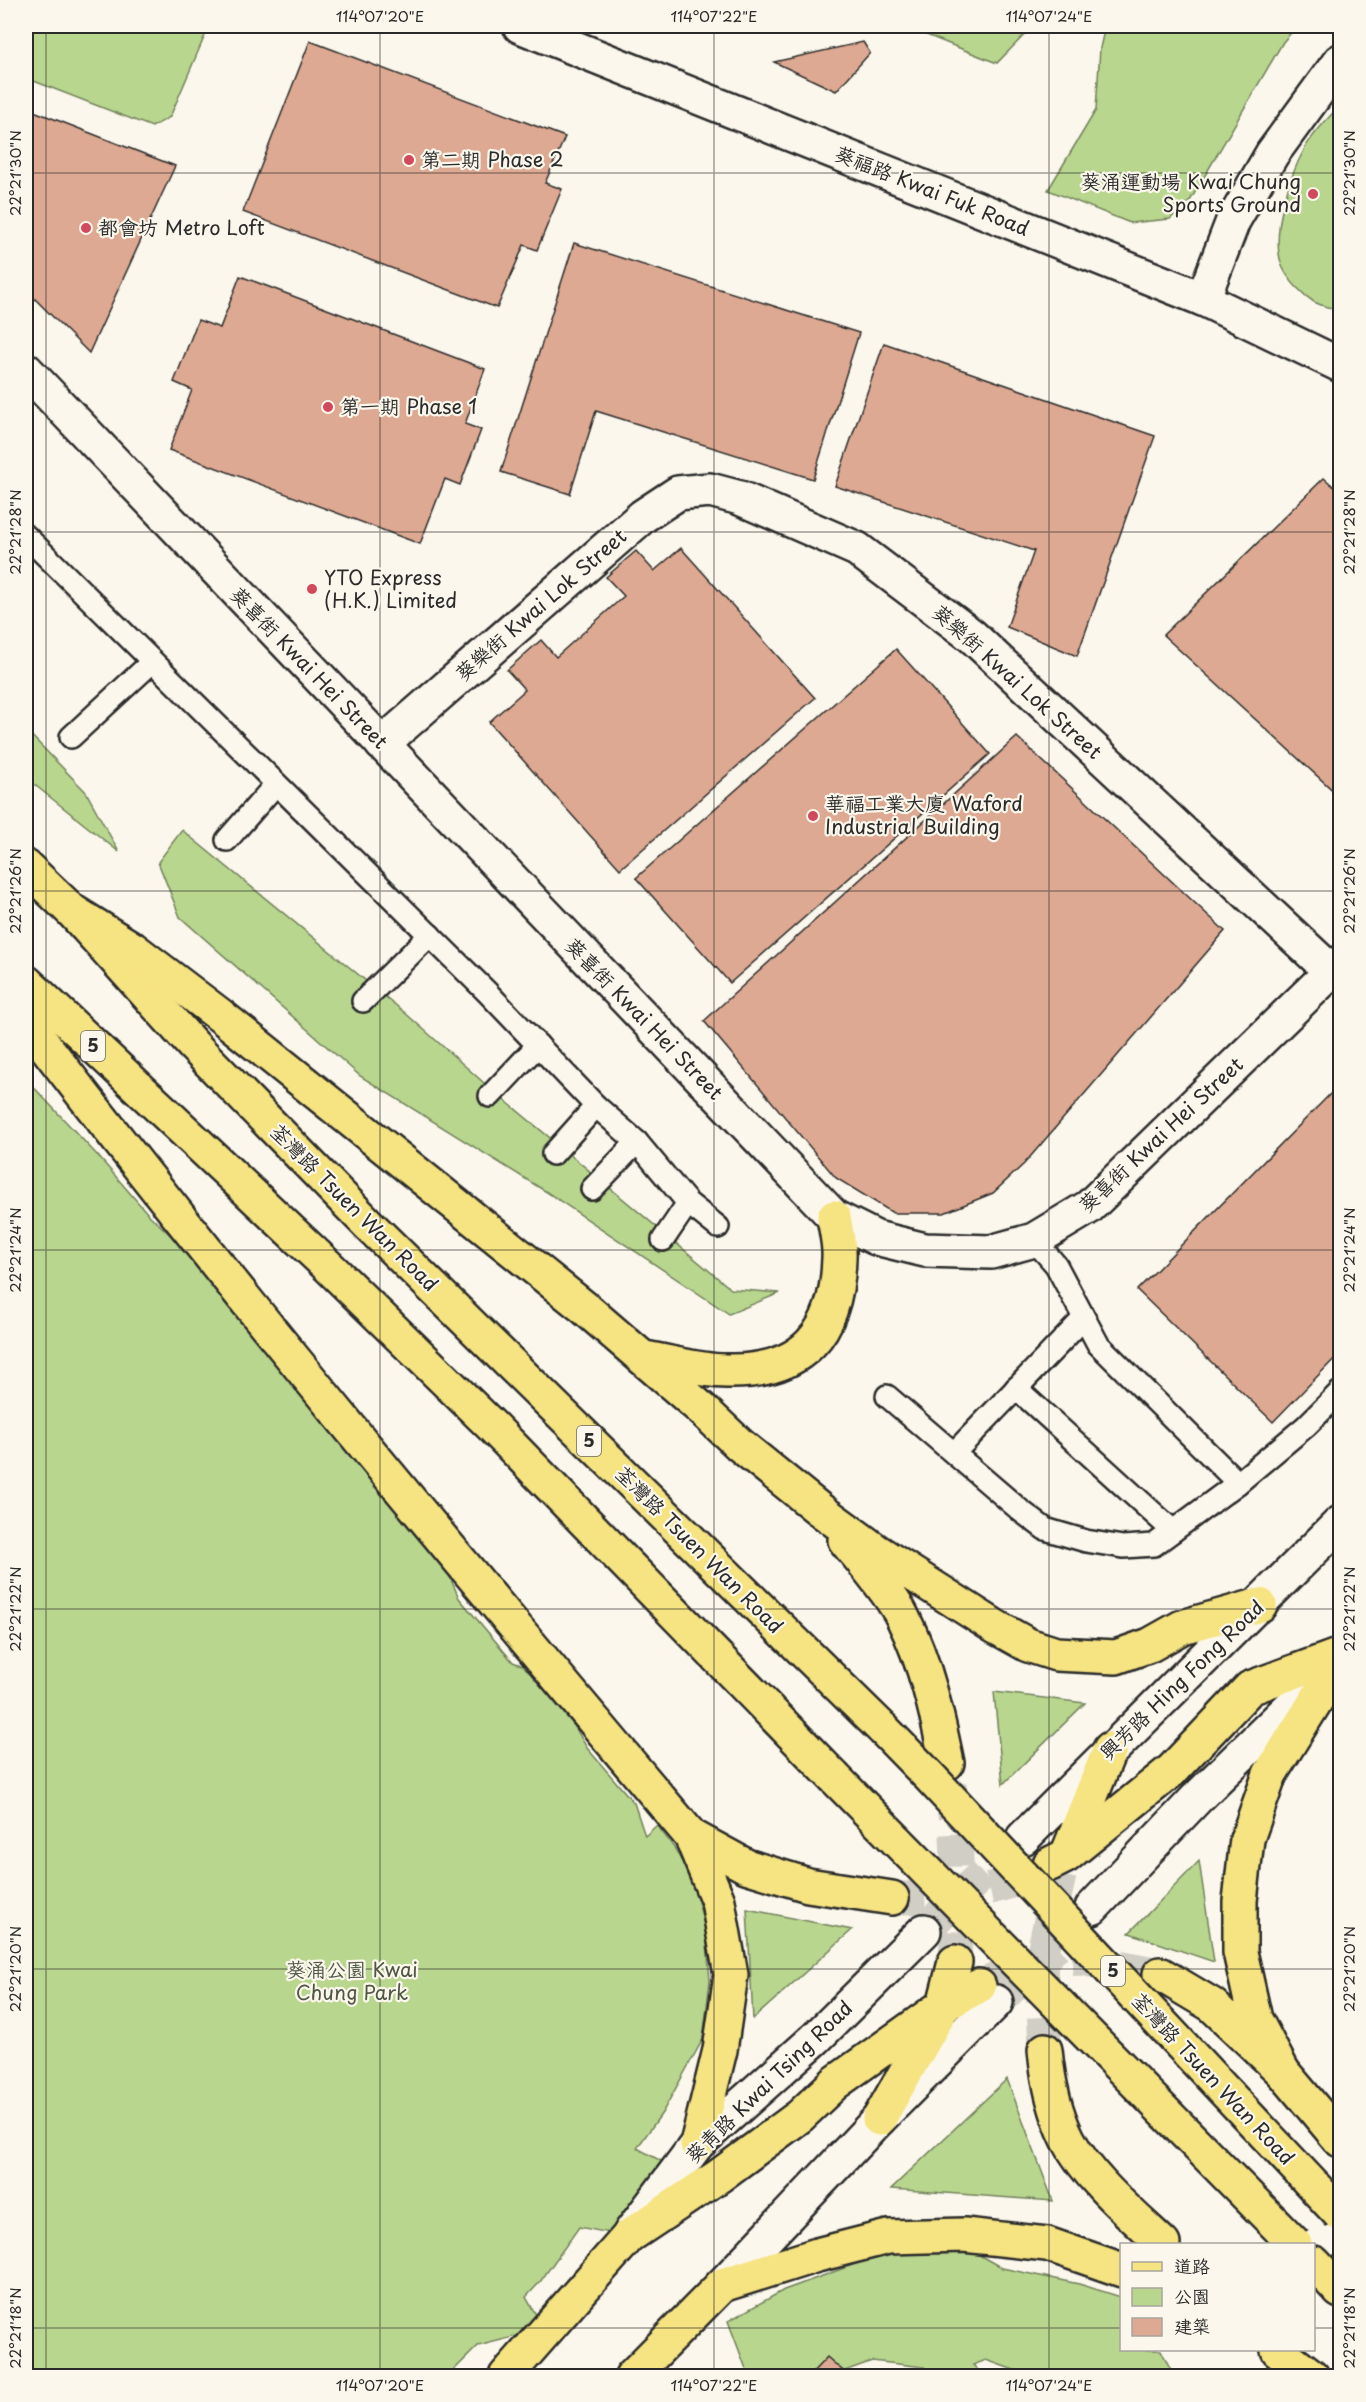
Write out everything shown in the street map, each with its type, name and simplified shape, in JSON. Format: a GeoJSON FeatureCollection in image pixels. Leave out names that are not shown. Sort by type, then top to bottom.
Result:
{"type":"FeatureCollection","features":[{"type":"Feature","properties":{"kind":"main road","name":"荃灣路 Tsuen Wan Road"},"geometry":{"type":"LineString","coordinates":[[26,867],[72,911],[193,1045],[368,1224],[929,1776],[1341,2214]]}},
{"type":"Feature","properties":{"kind":"main road"},"geometry":{"type":"LineString","coordinates":[[72,911],[133,949],[221,1016],[644,1358],[740,1445],[819,1509],[878,1552],[994,1626],[1028,1645],[1056,1654],[1116,1657],[1150,1645],[1182,1627],[1260,1605]]}},
{"type":"Feature","properties":{"kind":"main road","name":"5"},"geometry":{"type":"LineString","coordinates":[[26,982],[484,1419],[1294,2243]]}},
{"type":"Feature","properties":{"kind":"main road"},"geometry":{"type":"LineString","coordinates":[[26,1021],[117,1141],[246,1302],[691,1836],[718,1901],[731,1975],[720,2050],[697,2144]]}},
{"type":"Feature","properties":{"kind":"main road"},"geometry":{"type":"LineString","coordinates":[[644,1358],[724,1372],[757,1370],[788,1362],[809,1346],[824,1326],[832,1303],[837,1287],[840,1256],[834,1217]]}},
{"type":"Feature","properties":{"kind":"main road"},"geometry":{"type":"LineString","coordinates":[[819,1509],[902,1616],[924,1668],[947,1763]]}},
{"type":"Feature","properties":{"kind":"main road"},"geometry":{"type":"LineString","coordinates":[[1110,1749],[1059,1865],[1172,1770],[1250,1688],[1341,1658]]}},
{"type":"Feature","properties":{"kind":"main road"},"geometry":{"type":"LineString","coordinates":[[1283,2072],[1255,2019],[1240,1952],[1240,1901],[1247,1839],[1270,1774],[1341,1658]]}},
{"type":"Feature","properties":{"kind":"main road"},"geometry":{"type":"LineString","coordinates":[[691,1836],[746,1866],[808,1885],[892,1898]]}},
{"type":"Feature","properties":{"kind":"main road"},"geometry":{"type":"LineString","coordinates":[[879,2119],[944,2005],[955,1962]]}},
{"type":"Feature","properties":{"kind":"main road"},"geometry":{"type":"LineString","coordinates":[[1160,1974],[1212,2005],[1283,2072],[1341,2140]]}},
{"type":"Feature","properties":{"kind":"main road"},"geometry":{"type":"LineString","coordinates":[[629,2236],[719,2176],[800,2116],[836,2083],[944,2005],[988,1994]]}},
{"type":"Feature","properties":{"kind":"main road"},"geometry":{"type":"LineString","coordinates":[[1045,2050],[1054,2104],[1068,2140],[1089,2170],[1162,2243]]}},
{"type":"Feature","properties":{"kind":"main road"},"geometry":{"type":"LineString","coordinates":[[632,2376],[722,2285],[817,2255],[888,2237],[964,2235],[1047,2244],[1120,2269]]}},
{"type":"Feature","properties":{"kind":"main road","name":"葵青路 Kwai Tsing Road"},"geometry":{"type":"LineString","coordinates":[[506,2376],[629,2236]]}},
{"type":"Feature","properties":{"kind":"main road"},"geometry":{"type":"LineString","coordinates":[[1315,2264],[1341,2290]]}},
{"type":"Feature","properties":{"kind":"main road"},"geometry":{"type":"LineString","coordinates":[[1281,2351],[1312,2376]]}},
{"type":"Feature","properties":{"kind":"street","name":"葵福路 Kwai Fuk Road"},"geometry":{"type":"LineString","coordinates":[[520,26],[1203,299],[1341,365]]}},
{"type":"Feature","properties":{"kind":"street"},"geometry":{"type":"LineString","coordinates":[[1203,299],[1233,221],[1272,154],[1341,61]]}},
{"type":"Feature","properties":{"kind":"street","name":"葵喜街 Kwai Hei Street"},"geometry":{"type":"LineString","coordinates":[[26,370],[834,1217],[876,1238],[925,1250],[991,1252],[1035,1240],[1089,1207],[1336,967]]}},
{"type":"Feature","properties":{"kind":"street","name":"葵樂街 Kwai Lok Street"},"geometry":{"type":"LineString","coordinates":[[382,744],[643,516],[678,493],[710,490],[740,498],[857,549],[972,636],[1336,967]]}},
{"type":"Feature","properties":{"kind":"street","name":"興芳路 Hing Fong Road"},"geometry":{"type":"LineString","coordinates":[[1023,1838],[1110,1749],[1260,1605],[1341,1523]]}},
{"type":"Feature","properties":{"kind":"street"},"geometry":{"type":"LineString","coordinates":[[1092,1908],[1197,1798],[1341,1658]]}},
{"type":"Feature","properties":{"kind":"street","name":"葵青路 Kwai Tsing Road"},"geometry":{"type":"LineString","coordinates":[[629,2236],[697,2144],[815,2039],[924,1931]]}},
{"type":"Feature","properties":{"kind":"street"},"geometry":{"type":"LineString","coordinates":[[722,2285],[879,2119],[988,1994]]}},
{"type":"Feature","properties":{"kind":"lane"},"geometry":{"type":"LineString","coordinates":[[29,546],[152,662],[430,934],[596,1107],[637,1142],[688,1203],[718,1227]]}},
{"type":"Feature","properties":{"kind":"lane"},"geometry":{"type":"LineString","coordinates":[[71,737],[152,662]]}},
{"type":"Feature","properties":{"kind":"lane"},"geometry":{"type":"LineString","coordinates":[[227,840],[276,784]]}},
{"type":"Feature","properties":{"kind":"lane"},"geometry":{"type":"LineString","coordinates":[[363,1001],[430,934]]}},
{"type":"Feature","properties":{"kind":"lane"},"geometry":{"type":"LineString","coordinates":[[490,1096],[538,1045]]}},
{"type":"Feature","properties":{"kind":"lane"},"geometry":{"type":"LineString","coordinates":[[553,1154],[596,1107]]}},
{"type":"Feature","properties":{"kind":"lane"},"geometry":{"type":"LineString","coordinates":[[592,1189],[637,1142]]}},
{"type":"Feature","properties":{"kind":"lane"},"geometry":{"type":"LineString","coordinates":[[663,1240],[688,1203]]}},
{"type":"Feature","properties":{"kind":"lane"},"geometry":{"type":"LineString","coordinates":[[1035,1240],[1056,1265],[1098,1344],[1238,1483]]}},
{"type":"Feature","properties":{"kind":"lane"},"geometry":{"type":"LineString","coordinates":[[954,1453],[1084,1318]]}},
{"type":"Feature","properties":{"kind":"lane"},"geometry":{"type":"LineString","coordinates":[[1016,1388],[1173,1531]]}},
{"type":"Feature","properties":{"kind":"lane"},"geometry":{"type":"LineString","coordinates":[[887,1396],[1045,1529],[1086,1541],[1124,1547],[1154,1545],[1238,1483],[1306,1426],[1341,1392]]}},
{"type":"Feature","properties":{"kind":"green space"},"geometry":{"type":"Polygon","coordinates":[[[26,26],[209,26],[170,117],[152,127],[26,78],[26,26]]]}},
{"type":"Feature","properties":{"kind":"green space"},"geometry":{"type":"Polygon","coordinates":[[[904,26],[1033,26],[997,63],[904,26]]]}},
{"type":"Feature","properties":{"kind":"green space"},"geometry":{"type":"Polygon","coordinates":[[[1105,26],[1297,26],[1283,42],[1190,201],[1170,219],[1130,223],[1048,190],[1096,110],[1100,48],[1105,26]]]}},
{"type":"Feature","properties":{"kind":"green space","name":"葵涌運動場 Kwai Chung Sports Ground"},"geometry":{"type":"Polygon","coordinates":[[[1340,105],[1340,311],[1314,302],[1293,283],[1283,268],[1278,240],[1287,191],[1299,160],[1313,136],[1340,105]]]}},
{"type":"Feature","properties":{"kind":"green space"},"geometry":{"type":"Polygon","coordinates":[[[26,730],[86,792],[119,852],[26,778],[26,730]]]}},
{"type":"Feature","properties":{"kind":"green space"},"geometry":{"type":"Polygon","coordinates":[[[182,830],[404,1012],[483,1082],[731,1289],[780,1293],[729,1314],[545,1191],[360,1076],[180,917],[158,862],[182,830]]]}},
{"type":"Feature","properties":{"kind":"green space","name":"葵涌公園 Kwai Chung Park"},"geometry":{"type":"Polygon","coordinates":[[[26,1079],[148,1214],[181,1245],[434,1540],[459,1598],[513,1662],[545,1674],[587,1748],[634,1803],[645,1836],[657,1825],[675,1849],[693,1883],[706,1931],[710,1981],[703,2039],[662,2113],[637,2148],[665,2163],[630,2237],[579,2227],[540,2282],[526,2297],[544,2329],[478,2346],[448,2376],[26,2376],[26,1079]]]}},
{"type":"Feature","properties":{"kind":"green space"},"geometry":{"type":"Polygon","coordinates":[[[994,1692],[1085,1703],[1003,1784],[994,1692]]]}},
{"type":"Feature","properties":{"kind":"green space"},"geometry":{"type":"Polygon","coordinates":[[[1199,1861],[1214,1962],[1129,1933],[1199,1861]]]}},
{"type":"Feature","properties":{"kind":"green space"},"geometry":{"type":"Polygon","coordinates":[[[747,1909],[852,1930],[753,2019],[747,1909]]]}},
{"type":"Feature","properties":{"kind":"green space"},"geometry":{"type":"Polygon","coordinates":[[[1007,2079],[1053,2201],[891,2189],[1007,2079]]]}},
{"type":"Feature","properties":{"kind":"green space"},"geometry":{"type":"Polygon","coordinates":[[[965,2247],[1002,2268],[1079,2284],[1120,2297],[1120,2351],[1162,2351],[1171,2370],[1166,2376],[1031,2376],[986,2360],[973,2365],[984,2376],[936,2376],[924,2367],[872,2361],[831,2376],[748,2374],[728,2321],[784,2290],[891,2251],[965,2247]]]}},
{"type":"Feature","properties":{"kind":"building","name":"第二期 Phase 2"},"geometry":{"type":"Polygon","coordinates":[[[310,41],[565,137],[545,183],[562,189],[537,250],[524,245],[497,308],[243,212],[310,41]]]}},
{"type":"Feature","properties":{"kind":"building"},"geometry":{"type":"Polygon","coordinates":[[[863,42],[870,53],[836,91],[774,62],[863,42]]]}},
{"type":"Feature","properties":{"kind":"building","name":"都會坊 Metro Loft"},"geometry":{"type":"Polygon","coordinates":[[[26,108],[175,166],[89,353],[26,290],[26,108]]]}},
{"type":"Feature","properties":{"kind":"building"},"geometry":{"type":"Polygon","coordinates":[[[574,243],[859,333],[813,479],[596,411],[570,494],[501,472],[574,243]]]}},
{"type":"Feature","properties":{"kind":"building","name":"第一期 Phase 1"},"geometry":{"type":"Polygon","coordinates":[[[240,276],[485,369],[465,424],[481,430],[460,485],[445,479],[420,544],[169,450],[192,390],[174,382],[198,320],[220,328],[240,276]]]}},
{"type":"Feature","properties":{"kind":"building"},"geometry":{"type":"Polygon","coordinates":[[[884,343],[1155,436],[1077,656],[1007,627],[1034,551],[835,486],[884,343]]]}},
{"type":"Feature","properties":{"kind":"building"},"geometry":{"type":"Polygon","coordinates":[[[1324,478],[1340,492],[1340,792],[1338,795],[1163,635],[1324,478]]]}},
{"type":"Feature","properties":{"kind":"building"},"geometry":{"type":"Polygon","coordinates":[[[681,548],[815,698],[620,869],[489,722],[525,690],[507,670],[541,640],[556,657],[624,596],[606,577],[636,551],[654,571],[681,548]]]}},
{"type":"Feature","properties":{"kind":"building","name":"華福工業大廈 Waford Industrial Building"},"geometry":{"type":"Polygon","coordinates":[[[896,649],[990,754],[730,983],[636,878],[896,649]]]}},
{"type":"Feature","properties":{"kind":"building"},"geometry":{"type":"Polygon","coordinates":[[[1017,737],[1225,931],[1024,1164],[993,1193],[944,1213],[893,1213],[836,1178],[704,1021],[1017,737]]]}},
{"type":"Feature","properties":{"kind":"building"},"geometry":{"type":"Polygon","coordinates":[[[1340,1084],[1340,1353],[1273,1422],[1137,1290],[1340,1084]]]}},
{"type":"Feature","properties":{"kind":"building"},"geometry":{"type":"Polygon","coordinates":[[[827,2357],[849,2376],[809,2376],[827,2357]]]}},
{"type":"Feature","properties":{"kind":"tunnel"},"geometry":{"type":"LineString","coordinates":[[950,1785],[957,1851],[955,1962]]}},
{"type":"Feature","properties":{"kind":"tunnel"},"geometry":{"type":"LineString","coordinates":[[924,1931],[1023,1838]]}},
{"type":"Feature","properties":{"kind":"tunnel"},"geometry":{"type":"LineString","coordinates":[[892,1898],[933,1897],[973,1892],[1011,1882],[1049,1865]]}},
{"type":"Feature","properties":{"kind":"tunnel"},"geometry":{"type":"LineString","coordinates":[[1045,2050],[1041,1961],[1060,1875]]}},
{"type":"Feature","properties":{"kind":"tunnel"},"geometry":{"type":"LineString","coordinates":[[996,2002],[1041,1961],[1091,1909]]}},
{"type":"Feature","properties":{"kind":"tunnel"},"geometry":{"type":"LineString","coordinates":[[979,1986],[1041,1961],[1081,1959],[1160,1974]]}},
{"type":"Feature","properties":{"kind":"place","name":"第二期 Phase 2"},"geometry":{"type":"Point","coordinates":[409,160]}},
{"type":"Feature","properties":{"kind":"place","name":"葵涌運動場 Kwai Chung Sports Ground"},"geometry":{"type":"Point","coordinates":[1313,194]}},
{"type":"Feature","properties":{"kind":"place","name":"都會坊 Metro Loft"},"geometry":{"type":"Point","coordinates":[86,228]}},
{"type":"Feature","properties":{"kind":"place","name":"第一期 Phase 1"},"geometry":{"type":"Point","coordinates":[328,407]}},
{"type":"Feature","properties":{"kind":"place","name":"YTO Express (H.K.) Limited"},"geometry":{"type":"Point","coordinates":[312,589]}},
{"type":"Feature","properties":{"kind":"place","name":"華福工業大廈 Waford Industrial Building"},"geometry":{"type":"Point","coordinates":[813,816]}}]}
